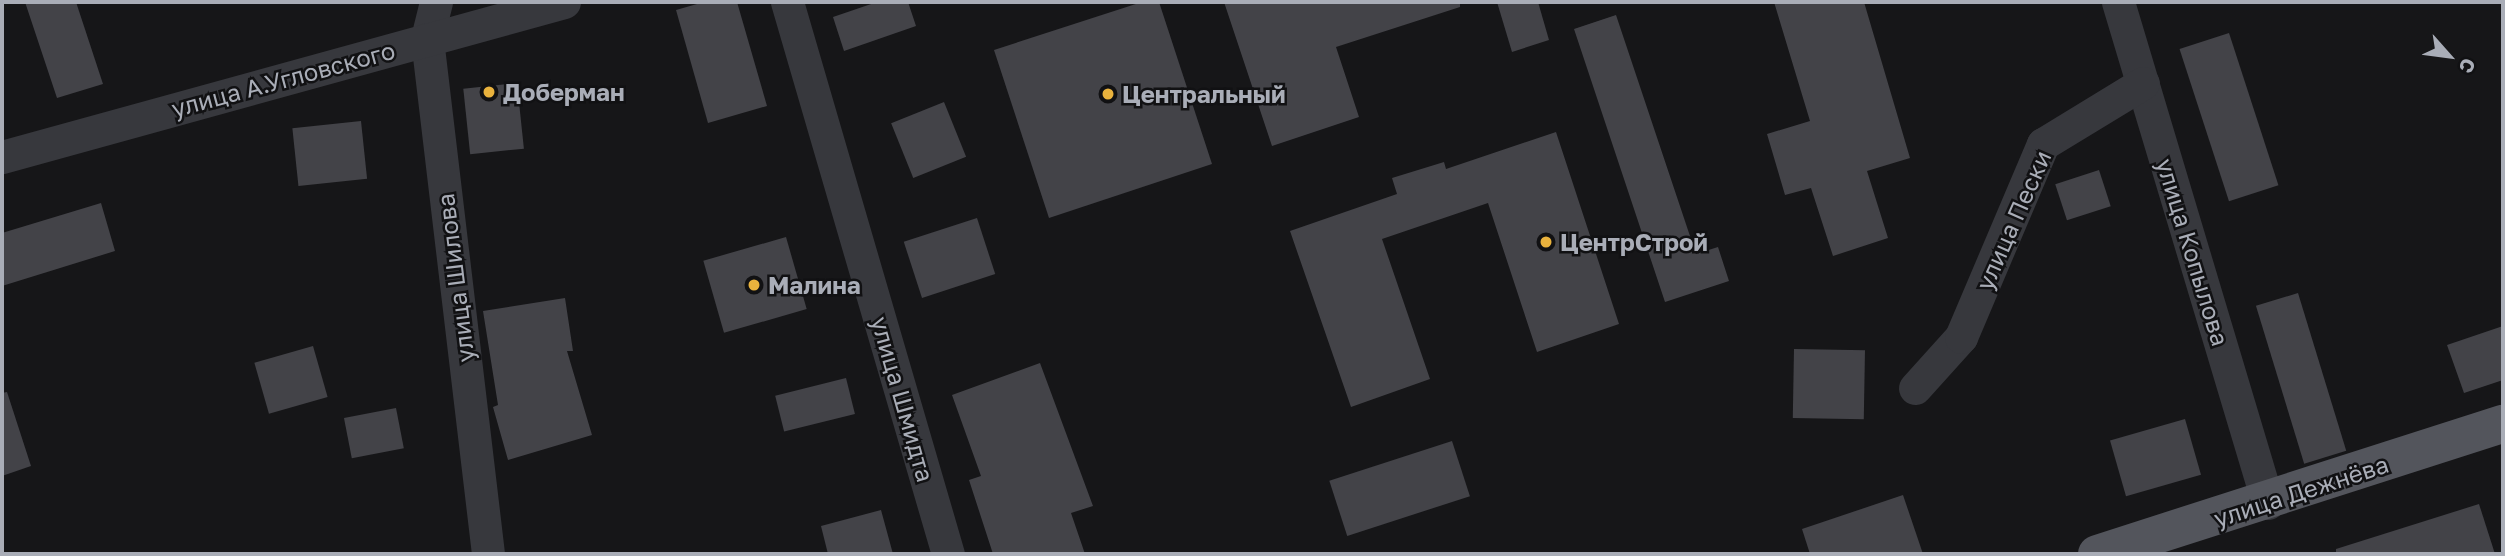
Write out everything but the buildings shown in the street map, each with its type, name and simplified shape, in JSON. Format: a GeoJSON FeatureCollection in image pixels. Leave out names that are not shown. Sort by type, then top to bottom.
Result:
{"type":"FeatureCollection","features":[{"type":"Feature","properties":{"kind":"main road","name":"улица Дежнёва"},"geometry":{"type":"LineString","coordinates":[[2097,554],[2268,503],[2503,424]]}},
{"type":"Feature","properties":{"kind":"street","name":"улица Шилова"},"geometry":{"type":"LineString","coordinates":[[436,2],[427,39],[488,554]]}},
{"type":"Feature","properties":{"kind":"street","name":"улица А.Угловского"},"geometry":{"type":"LineString","coordinates":[[2,157],[564,2]]}},
{"type":"Feature","properties":{"kind":"street","name":"улица Шмидта"},"geometry":{"type":"LineString","coordinates":[[787,2],[947,554]]}},
{"type":"Feature","properties":{"kind":"street","name":"улица Копылова"},"geometry":{"type":"LineString","coordinates":[[2118,2],[2268,503]]}},
{"type":"Feature","properties":{"kind":"street","name":"улица Пески"},"geometry":{"type":"LineString","coordinates":[[1915,388],[1961,337],[2043,144],[2143,83]]}},
{"type":"Feature","properties":{"kind":"place","name":"Доберман"},"geometry":{"type":"Point","coordinates":[489,92]}},
{"type":"Feature","properties":{"kind":"place","name":"Центральный"},"geometry":{"type":"Point","coordinates":[1108,94]}},
{"type":"Feature","properties":{"kind":"place","name":"ЦентрСтрой"},"geometry":{"type":"Point","coordinates":[1546,242]}},
{"type":"Feature","properties":{"kind":"place","name":"Малина"},"geometry":{"type":"Point","coordinates":[754,285]}}]}
